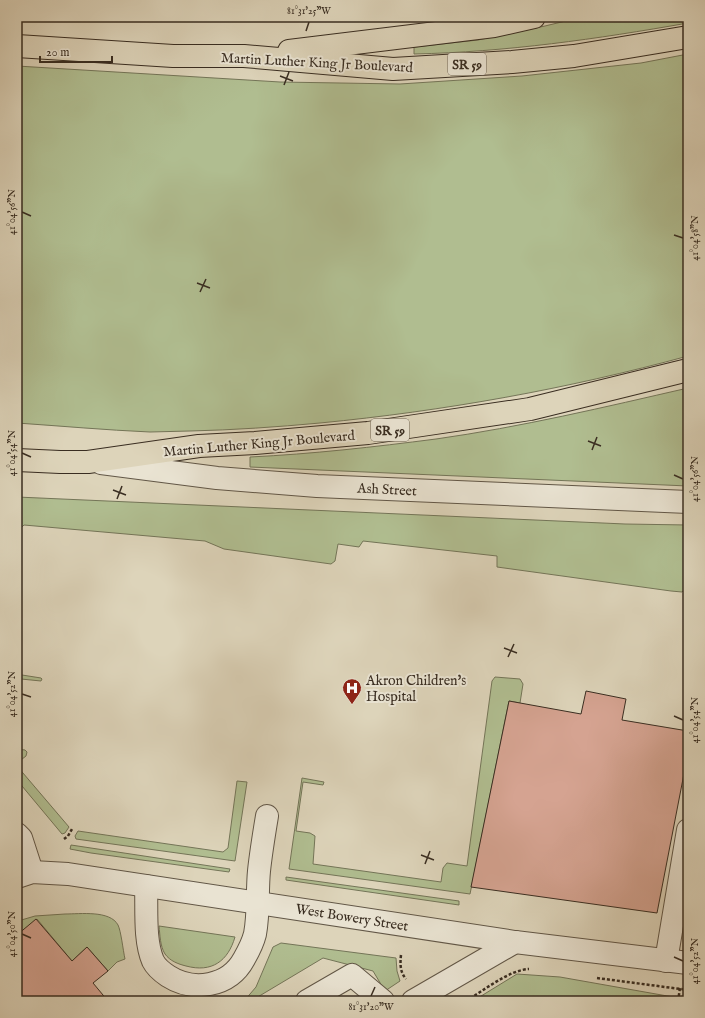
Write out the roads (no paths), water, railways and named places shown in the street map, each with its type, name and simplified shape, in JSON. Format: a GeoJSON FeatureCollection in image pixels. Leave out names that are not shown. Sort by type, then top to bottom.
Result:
{"type":"FeatureCollection","features":[{"type":"Feature","properties":{"kind":"main road","name":"SR 59"},"geometry":{"type":"LineString","coordinates":[[244,56],[494,26],[534,17]]}},
{"type":"Feature","properties":{"kind":"main road","name":"Martin Luther King Jr Boulevard"},"geometry":{"type":"LineString","coordinates":[[17,46],[173,56],[244,56],[393,69],[512,62],[574,56],[688,37]]}},
{"type":"Feature","properties":{"kind":"main road","name":"Martin Luther King Jr Boulevard"},"geometry":{"type":"LineString","coordinates":[[17,460],[88,462],[199,446],[255,443],[368,433],[530,409],[688,370]]}},
{"type":"Feature","properties":{"kind":"street","name":"Ash Street"},"geometry":{"type":"LineString","coordinates":[[88,462],[217,478],[316,486],[688,502]]}},
{"type":"Feature","properties":{"kind":"street"},"geometry":{"type":"LineString","coordinates":[[146,886],[146,935],[153,961],[161,972],[173,979],[187,984],[202,986],[219,982],[234,974],[244,960],[255,935],[259,870],[267,816]]}},
{"type":"Feature","properties":{"kind":"street"},"geometry":{"type":"LineString","coordinates":[[666,961],[688,830]]}},
{"type":"Feature","properties":{"kind":"street"},"geometry":{"type":"LineString","coordinates":[[17,834],[21,838],[25,874]]}},
{"type":"Feature","properties":{"kind":"street","name":"West Bowery Street"},"geometry":{"type":"LineString","coordinates":[[25,874],[68,874],[515,942],[688,963]]}},
{"type":"Feature","properties":{"kind":"street"},"geometry":{"type":"LineString","coordinates":[[411,992],[515,942]]}},
{"type":"Feature","properties":{"kind":"street"},"geometry":{"type":"LineString","coordinates":[[307,1001],[352,975],[384,1001]]}},
{"type":"Feature","properties":{"kind":"place","name":"Akron Children's Hospital"},"geometry":{"type":"Point","coordinates":[352,705]}}]}
